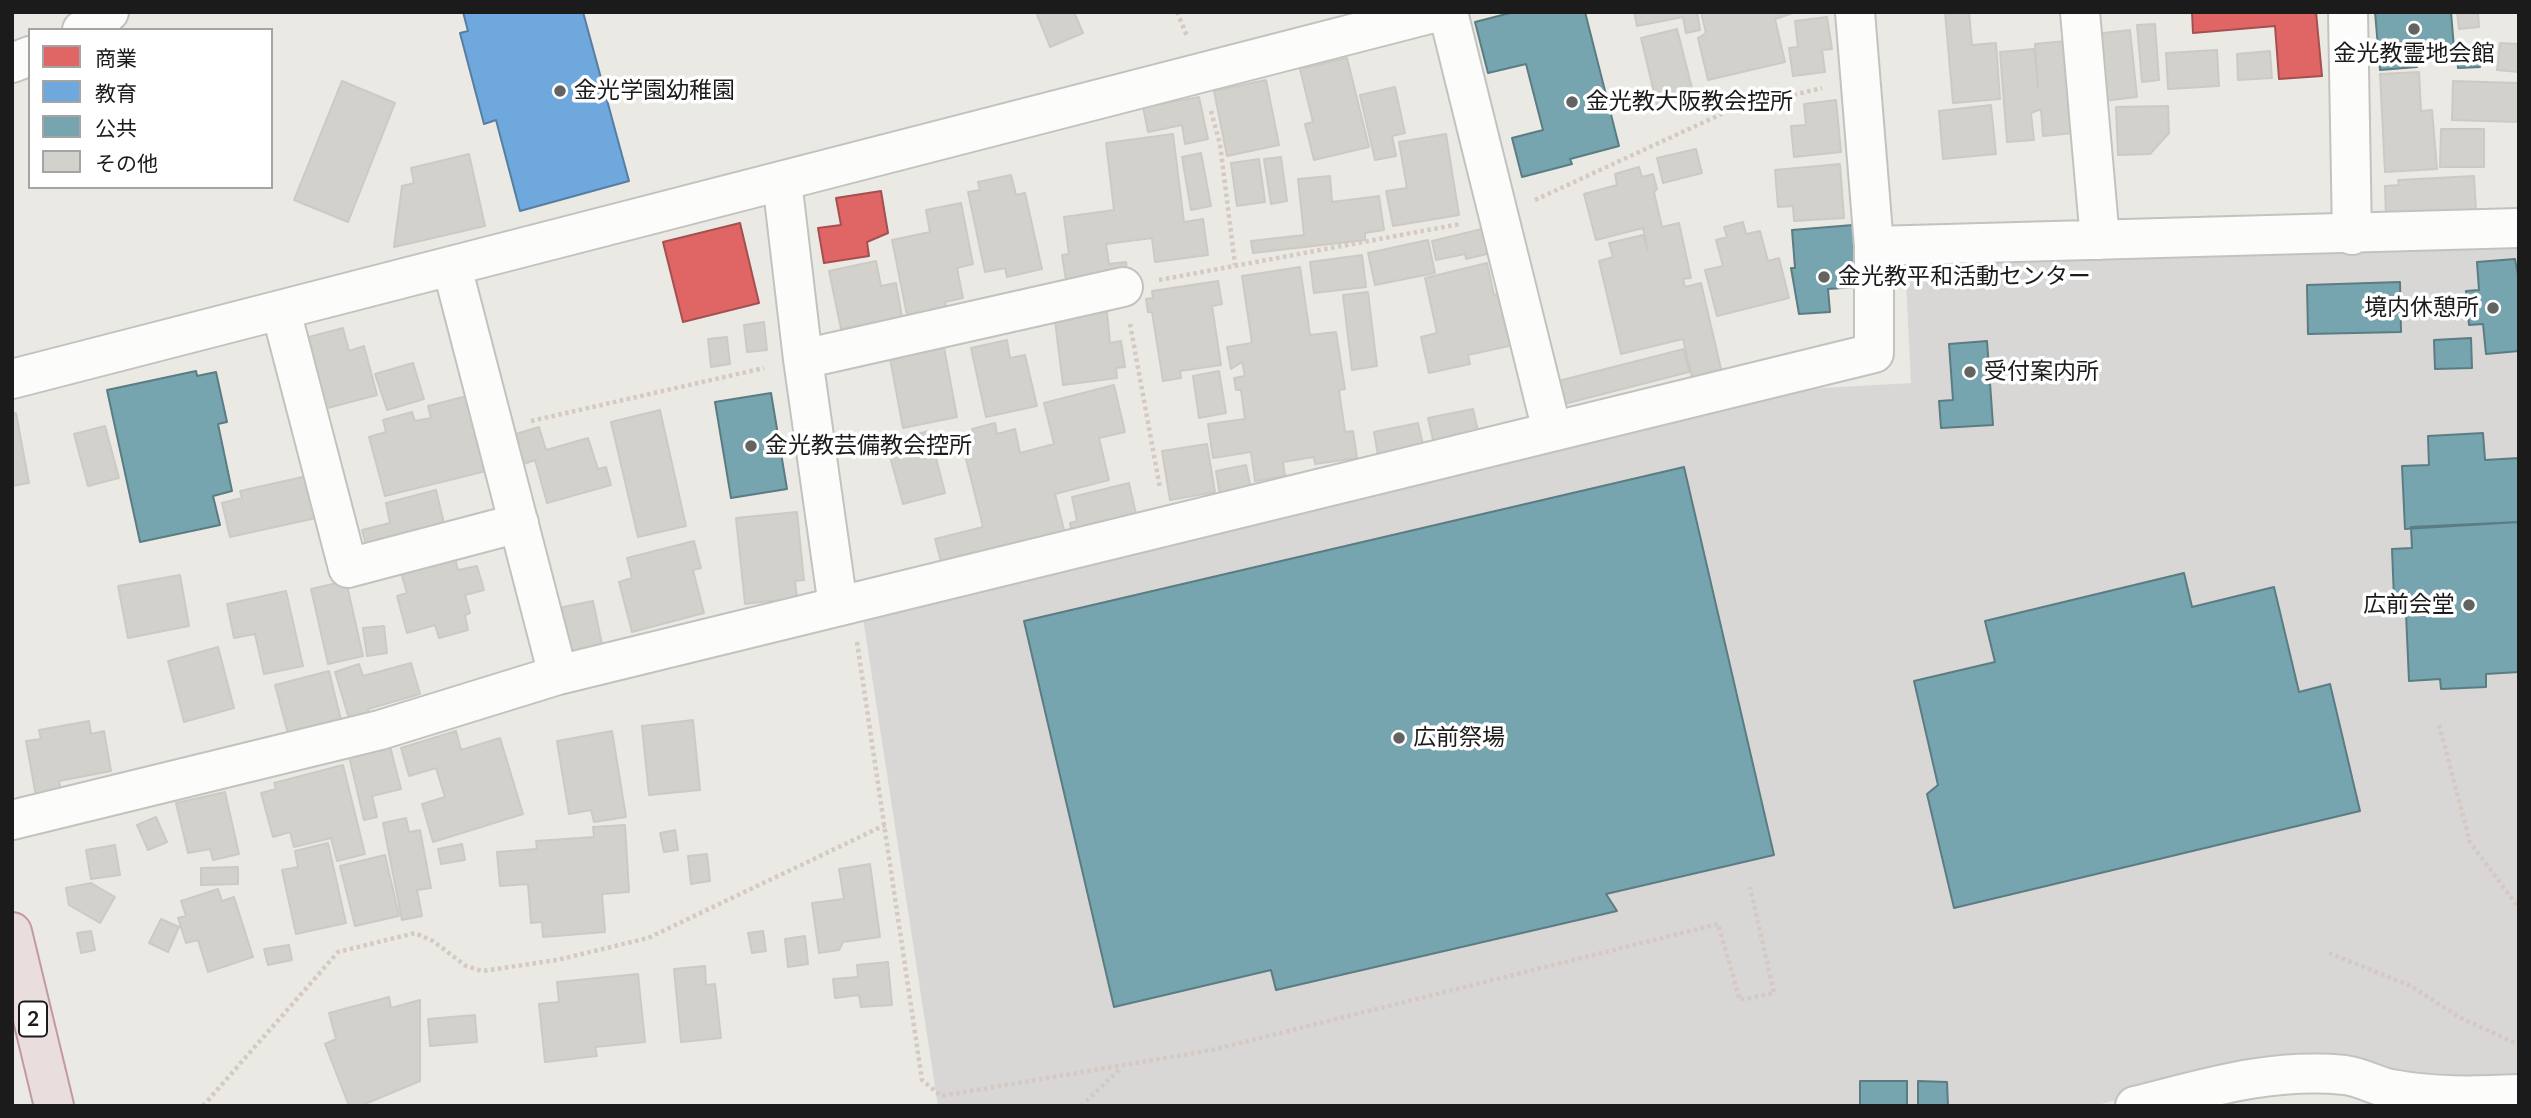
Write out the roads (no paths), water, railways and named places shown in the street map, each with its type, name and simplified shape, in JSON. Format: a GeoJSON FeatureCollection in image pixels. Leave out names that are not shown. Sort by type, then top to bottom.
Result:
{"type":"FeatureCollection","features":[{"type":"Feature","properties":{"kind":"highway","name":"2"},"geometry":{"type":"LineString","coordinates":[[12,932],[54,1106]]}},
{"type":"Feature","properties":{"kind":"street"},"geometry":{"type":"LineString","coordinates":[[85,28],[109,12]]}},
{"type":"Feature","properties":{"kind":"street"},"geometry":{"type":"LineString","coordinates":[[12,379],[1202,71],[1381,18],[1437,12]]}},
{"type":"Feature","properties":{"kind":"street"},"geometry":{"type":"LineString","coordinates":[[1448,12],[1552,431]]}},
{"type":"Feature","properties":{"kind":"street"},"geometry":{"type":"LineString","coordinates":[[12,820],[380,730],[558,675],[1874,353],[1874,246],[1855,12]]}},
{"type":"Feature","properties":{"kind":"street"},"geometry":{"type":"LineString","coordinates":[[2080,12],[2100,240]]}},
{"type":"Feature","properties":{"kind":"street"},"geometry":{"type":"LineString","coordinates":[[2347,12],[2352,235]]}},
{"type":"Feature","properties":{"kind":"street"},"geometry":{"type":"LineString","coordinates":[[782,181],[803,359],[845,605]]}},
{"type":"Feature","properties":{"kind":"street"},"geometry":{"type":"LineString","coordinates":[[1874,246],[2352,235],[2519,228]]}},
{"type":"Feature","properties":{"kind":"street"},"geometry":{"type":"LineString","coordinates":[[452,267],[558,675]]}},
{"type":"Feature","properties":{"kind":"street"},"geometry":{"type":"LineString","coordinates":[[803,359],[1123,287]]}},
{"type":"Feature","properties":{"kind":"street"},"geometry":{"type":"LineString","coordinates":[[281,311],[348,568],[519,523]]}},
{"type":"Feature","properties":{"kind":"street"},"geometry":{"type":"LineString","coordinates":[[2135,1106],[2248,1077],[2301,1074],[2347,1075],[2389,1088],[2450,1097],[2519,1094]]}},
{"type":"Feature","properties":{"kind":"place","name":"金光教霊地会館"},"geometry":{"type":"Point","coordinates":[2414,29]}},
{"type":"Feature","properties":{"kind":"place","name":"金光学園幼稚園"},"geometry":{"type":"Point","coordinates":[560,91]}},
{"type":"Feature","properties":{"kind":"place","name":"金光教大阪教会控所"},"geometry":{"type":"Point","coordinates":[1572,102]}},
{"type":"Feature","properties":{"kind":"place","name":"金光教平和活動センター"},"geometry":{"type":"Point","coordinates":[1824,277]}},
{"type":"Feature","properties":{"kind":"place","name":"境内休憩所"},"geometry":{"type":"Point","coordinates":[2493,308]}},
{"type":"Feature","properties":{"kind":"place","name":"受付案内所"},"geometry":{"type":"Point","coordinates":[1970,372]}},
{"type":"Feature","properties":{"kind":"place","name":"金光教芸備教会控所"},"geometry":{"type":"Point","coordinates":[751,446]}},
{"type":"Feature","properties":{"kind":"place","name":"広前会堂"},"geometry":{"type":"Point","coordinates":[2469,605]}},
{"type":"Feature","properties":{"kind":"place","name":"広前祭場"},"geometry":{"type":"Point","coordinates":[1399,738]}}]}
